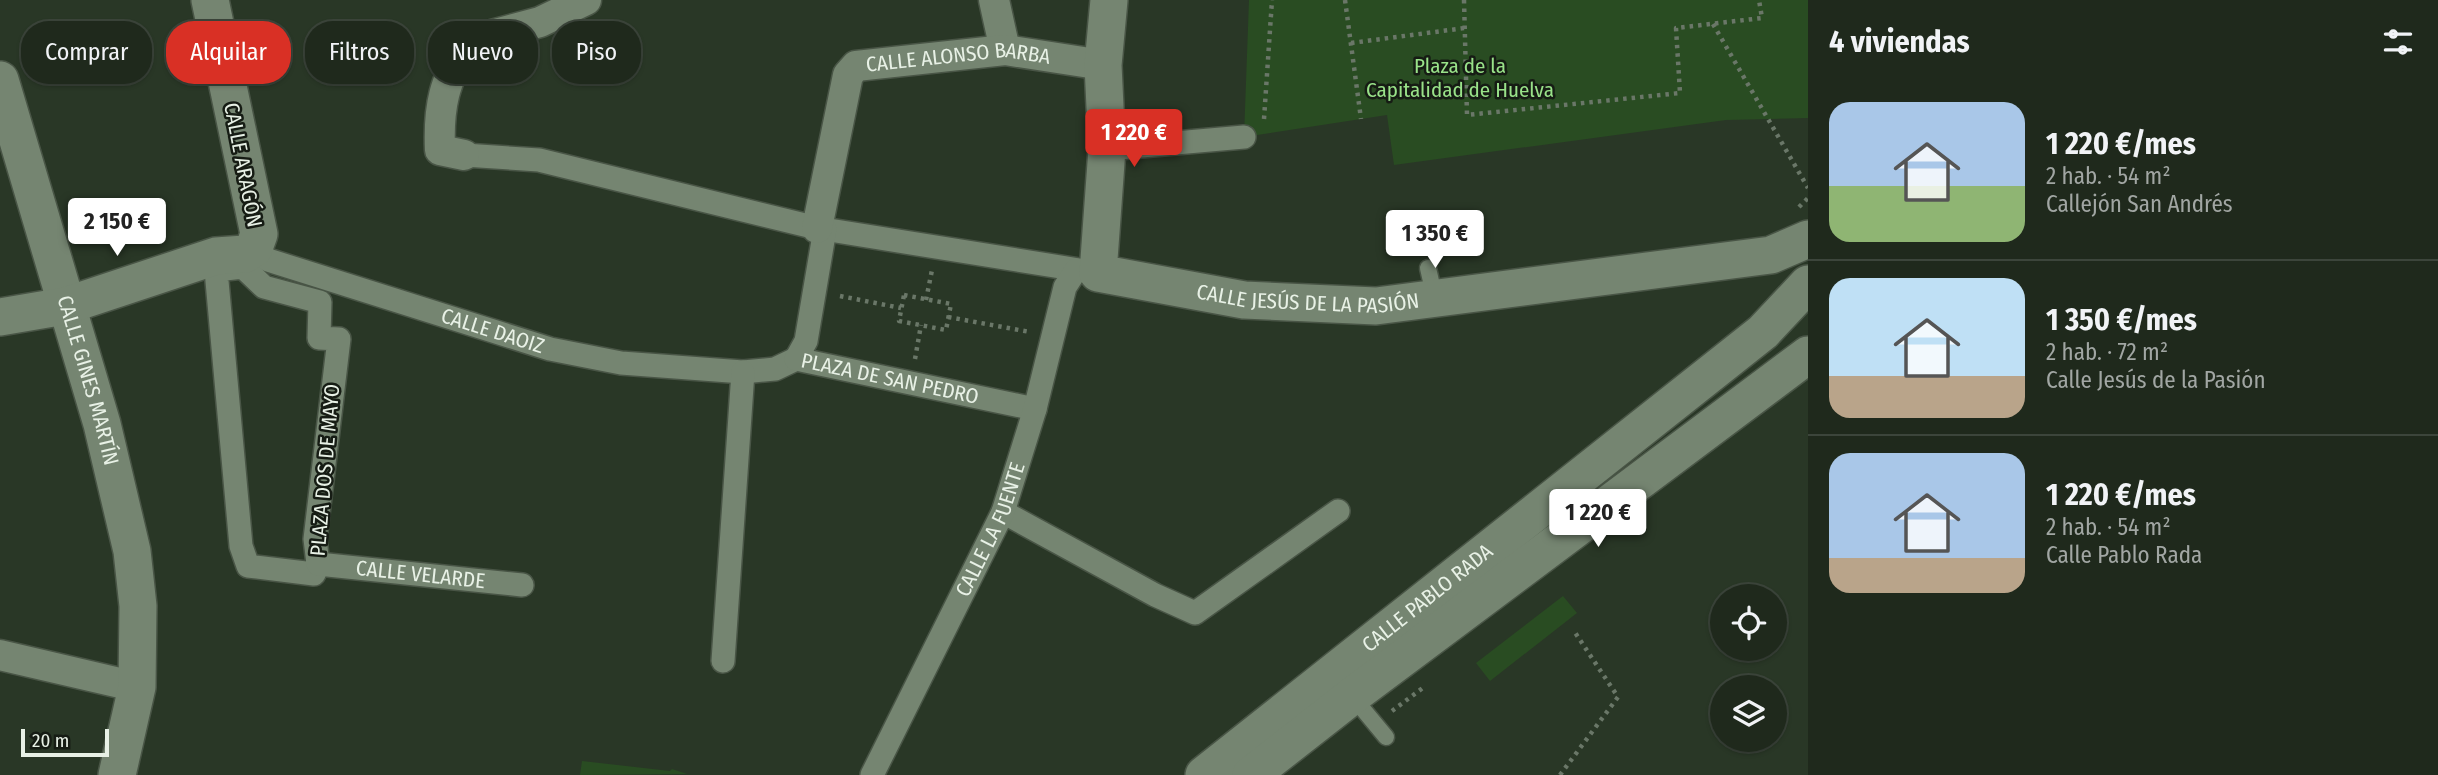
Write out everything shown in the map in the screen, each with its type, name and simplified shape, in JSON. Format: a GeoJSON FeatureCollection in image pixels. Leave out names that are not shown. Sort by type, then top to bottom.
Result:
{"type":"FeatureCollection","features":[{"type":"Feature","properties":{"kind":"street","name":"CALLE ARAGÓN"},"geometry":{"type":"LineString","coordinates":[[209,0],[259,234],[254,248]]}},
{"type":"Feature","properties":{"kind":"street"},"geometry":{"type":"LineString","coordinates":[[586,0],[540,22],[466,42],[450,72],[438,111],[440,150],[464,155],[552,163],[821,229],[1087,272],[1107,149],[1103,65],[1109,0]]}},
{"type":"Feature","properties":{"kind":"street"},"geometry":{"type":"LineString","coordinates":[[994,0],[1005,50]]}},
{"type":"Feature","properties":{"kind":"street","name":"CALLE ALONSO BARBA"},"geometry":{"type":"LineString","coordinates":[[821,229],[848,75],[856,66],[1005,50],[1103,65]]}},
{"type":"Feature","properties":{"kind":"street","name":"CALLE GINES MARTÍN"},"geometry":{"type":"LineString","coordinates":[[0,80],[7,132],[102,424],[132,551],[138,606],[137,687],[117,775]]}},
{"type":"Feature","properties":{"kind":"street"},"geometry":{"type":"LineString","coordinates":[[1107,149],[1244,137]]}},
{"type":"Feature","properties":{"kind":"street","name":"PLAZA DE SAN PEDRO"},"geometry":{"type":"LineString","coordinates":[[821,229],[816,291],[806,341],[796,359],[1035,409]]}},
{"type":"Feature","properties":{"kind":"street","name":"CALLE JESÚS DE LA PASIÓN"},"geometry":{"type":"LineString","coordinates":[[1087,272],[1266,302],[1376,306],[1432,283],[1771,255],[1808,239]]}},
{"type":"Feature","properties":{"kind":"street"},"geometry":{"type":"LineString","coordinates":[[0,317],[65,306],[216,256],[245,254],[254,248]]}},
{"type":"Feature","properties":{"kind":"street","name":"CALLE DAOIZ"},"geometry":{"type":"LineString","coordinates":[[254,248],[268,260],[550,349],[621,363],[743,372],[775,369],[796,359]]}},
{"type":"Feature","properties":{"kind":"street","name":"PLAZA DOS DE MAYO"},"geometry":{"type":"LineString","coordinates":[[243,267],[264,286],[320,302],[319,338],[340,339],[315,539],[318,564],[314,574],[248,566],[241,546],[216,270],[243,267]]}},
{"type":"Feature","properties":{"kind":"street","name":"CALLE LA FUENTE"},"geometry":{"type":"LineString","coordinates":[[872,775],[1003,512],[1035,409],[1065,286],[1087,272]]}},
{"type":"Feature","properties":{"kind":"street","name":"CALLE PABLO RADA"},"geometry":{"type":"LineString","coordinates":[[1251,775],[1343,684],[1763,332],[1808,284]]}},
{"type":"Feature","properties":{"kind":"street","name":"CALLE PABLO RADA"},"geometry":{"type":"LineString","coordinates":[[1204,775],[1343,684],[1808,355]]}},
{"type":"Feature","properties":{"kind":"street"},"geometry":{"type":"LineString","coordinates":[[723,661],[743,372]]}},
{"type":"Feature","properties":{"kind":"street"},"geometry":{"type":"LineString","coordinates":[[1003,512],[1195,613],[1338,511]]}},
{"type":"Feature","properties":{"kind":"street","name":"CALLE VELARDE"},"geometry":{"type":"LineString","coordinates":[[318,564],[522,585]]}},
{"type":"Feature","properties":{"kind":"street"},"geometry":{"type":"LineString","coordinates":[[0,655],[137,687]]}},
{"type":"Feature","properties":{"kind":"lane"},"geometry":{"type":"LineString","coordinates":[[1343,684],[1386,737]]}},
{"type":"Feature","properties":{"kind":"path"},"geometry":{"type":"LineString","coordinates":[[1264,121],[1272,0]]}},
{"type":"Feature","properties":{"kind":"path"},"geometry":{"type":"LineString","coordinates":[[1345,0],[1361,119]]}},
{"type":"Feature","properties":{"kind":"path"},"geometry":{"type":"LineString","coordinates":[[1464,0],[1467,115],[1680,93],[1676,28],[1762,18],[1759,0]]}},
{"type":"Feature","properties":{"kind":"path"},"geometry":{"type":"LineString","coordinates":[[1713,23],[1808,188]]}},
{"type":"Feature","properties":{"kind":"path"},"geometry":{"type":"LineString","coordinates":[[1351,43],[1465,28]]}},
{"type":"Feature","properties":{"kind":"path"},"geometry":{"type":"LineString","coordinates":[[816,291],[901,307]]}},
{"type":"Feature","properties":{"kind":"path"},"geometry":{"type":"LineString","coordinates":[[904,295],[951,304],[946,330],[899,321],[901,307],[904,295]]}},
{"type":"Feature","properties":{"kind":"path"},"geometry":{"type":"LineString","coordinates":[[948,317],[1053,336]]}},
{"type":"Feature","properties":{"kind":"path"},"geometry":{"type":"LineString","coordinates":[[910,383],[921,325]]}},
{"type":"Feature","properties":{"kind":"path"},"geometry":{"type":"LineString","coordinates":[[1560,775],[1618,697],[1574,631]]}},
{"type":"Feature","properties":{"kind":"green space","name":"Plaza de la Capitalidad de Huelva"},"geometry":{"type":"Polygon","coordinates":[[[1249,0],[1808,0],[1808,118],[1726,120],[1394,165],[1387,115],[1244,137],[1249,0]]]}},
{"type":"Feature","properties":{"kind":"green space"},"geometry":{"type":"Polygon","coordinates":[[[1563,596],[1577,613],[1490,681],[1476,663],[1563,596]]]}},
{"type":"Feature","properties":{"kind":"green space"},"geometry":{"type":"Polygon","coordinates":[[[582,761],[670,771],[672,769],[687,774],[580,775],[582,761]]]}}]}
